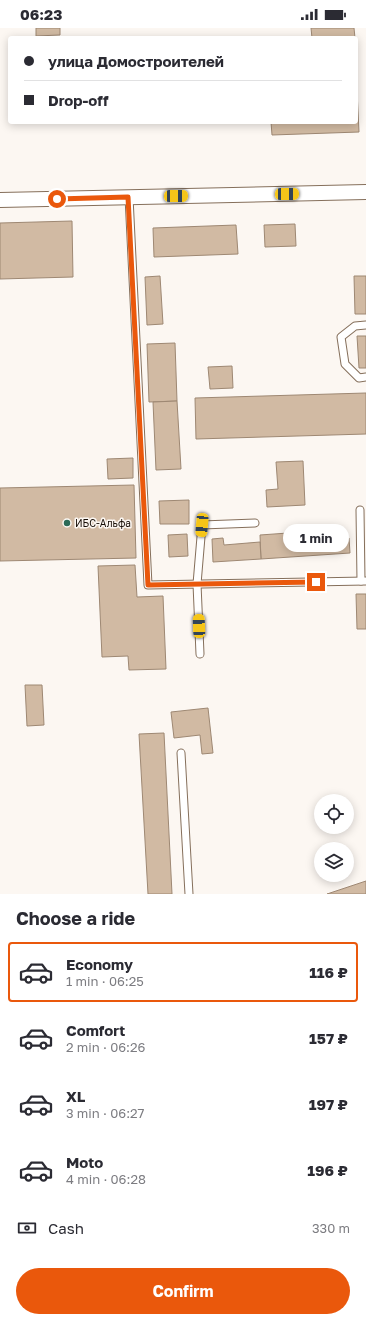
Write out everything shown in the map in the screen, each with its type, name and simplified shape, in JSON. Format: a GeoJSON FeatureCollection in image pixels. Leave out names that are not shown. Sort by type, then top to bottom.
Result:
{"type":"FeatureCollection","features":[{"type":"Feature","properties":{"kind":"street"},"geometry":{"type":"LineString","coordinates":[[0,200],[366,192]]}},
{"type":"Feature","properties":{"kind":"lane"},"geometry":{"type":"LineString","coordinates":[[128,197],[148,585],[363,581],[360,510]]}},
{"type":"Feature","properties":{"kind":"lane"},"geometry":{"type":"LineString","coordinates":[[366,325],[355,326],[341,337],[345,364],[359,378],[366,377]]}},
{"type":"Feature","properties":{"kind":"lane"},"geometry":{"type":"LineString","coordinates":[[200,654],[197,584],[202,525],[255,523]]}},
{"type":"Feature","properties":{"kind":"lane"},"geometry":{"type":"LineString","coordinates":[[181,753],[189,894]]}},
{"type":"Feature","properties":{"kind":"building"},"geometry":{"type":"Polygon","coordinates":[[[36,28],[60,28],[60,35],[36,36],[36,28]]]}},
{"type":"Feature","properties":{"kind":"building"},"geometry":{"type":"Polygon","coordinates":[[[311,28],[354,28],[355,36],[312,36],[311,28]]]}},
{"type":"Feature","properties":{"kind":"building"},"geometry":{"type":"Polygon","coordinates":[[[358,111],[359,132],[272,135],[271,124],[358,124],[358,111]]]}},
{"type":"Feature","properties":{"kind":"building"},"geometry":{"type":"Polygon","coordinates":[[[72,221],[73,277],[0,279],[0,223],[72,221]]]}},
{"type":"Feature","properties":{"kind":"building"},"geometry":{"type":"Polygon","coordinates":[[[295,224],[296,246],[265,247],[264,225],[295,224]]]}},
{"type":"Feature","properties":{"kind":"building"},"geometry":{"type":"Polygon","coordinates":[[[236,225],[238,254],[154,257],[153,228],[236,225]]]}},
{"type":"Feature","properties":{"kind":"building"},"geometry":{"type":"Polygon","coordinates":[[[160,276],[163,324],[147,325],[145,277],[160,276]]]}},
{"type":"Feature","properties":{"kind":"building"},"geometry":{"type":"Polygon","coordinates":[[[354,276],[366,276],[366,314],[355,314],[354,276]]]}},
{"type":"Feature","properties":{"kind":"building"},"geometry":{"type":"Polygon","coordinates":[[[357,336],[366,336],[366,368],[359,368],[357,336]]]}},
{"type":"Feature","properties":{"kind":"building"},"geometry":{"type":"Polygon","coordinates":[[[175,343],[177,401],[149,402],[147,344],[175,343]]]}},
{"type":"Feature","properties":{"kind":"building"},"geometry":{"type":"Polygon","coordinates":[[[232,366],[233,388],[210,389],[208,367],[232,366]]]}},
{"type":"Feature","properties":{"kind":"building"},"geometry":{"type":"Polygon","coordinates":[[[366,393],[366,434],[196,439],[195,398],[366,393]]]}},
{"type":"Feature","properties":{"kind":"building"},"geometry":{"type":"Polygon","coordinates":[[[177,401],[181,469],[156,470],[153,402],[177,401]]]}},
{"type":"Feature","properties":{"kind":"building"},"geometry":{"type":"Polygon","coordinates":[[[133,458],[133,478],[108,479],[107,459],[133,458]]]}},
{"type":"Feature","properties":{"kind":"building"},"geometry":{"type":"Polygon","coordinates":[[[303,461],[305,505],[267,507],[266,490],[278,489],[276,462],[303,461]]]}},
{"type":"Feature","properties":{"kind":"building","name":"ИБС-Альфа"},"geometry":{"type":"Polygon","coordinates":[[[134,485],[136,558],[0,561],[0,488],[134,485]]]}},
{"type":"Feature","properties":{"kind":"building"},"geometry":{"type":"Polygon","coordinates":[[[189,500],[189,524],[160,524],[159,501],[189,500]]]}},
{"type":"Feature","properties":{"kind":"building"},"geometry":{"type":"Polygon","coordinates":[[[316,531],[317,540],[349,538],[350,553],[261,559],[260,535],[316,531]]]}},
{"type":"Feature","properties":{"kind":"building"},"geometry":{"type":"Polygon","coordinates":[[[187,534],[188,556],[169,557],[168,535],[187,534]]]}},
{"type":"Feature","properties":{"kind":"building"},"geometry":{"type":"Polygon","coordinates":[[[223,538],[224,545],[260,542],[261,559],[213,562],[212,539],[223,538]]]}},
{"type":"Feature","properties":{"kind":"building"},"geometry":{"type":"Polygon","coordinates":[[[135,565],[137,597],[163,596],[166,669],[129,670],[128,656],[102,657],[98,566],[135,565]]]}},
{"type":"Feature","properties":{"kind":"building"},"geometry":{"type":"Polygon","coordinates":[[[356,594],[366,594],[366,629],[357,629],[356,594]]]}},
{"type":"Feature","properties":{"kind":"building"},"geometry":{"type":"Polygon","coordinates":[[[25,685],[42,685],[44,725],[27,726],[25,685]]]}},
{"type":"Feature","properties":{"kind":"building"},"geometry":{"type":"Polygon","coordinates":[[[208,708],[213,753],[202,754],[200,735],[174,738],[171,712],[208,708]]]}},
{"type":"Feature","properties":{"kind":"building"},"geometry":{"type":"Polygon","coordinates":[[[164,733],[172,894],[148,894],[139,734],[164,733]]]}},
{"type":"Feature","properties":{"kind":"building"},"geometry":{"type":"Polygon","coordinates":[[[366,881],[366,894],[327,894],[366,881]]]}},
{"type":"Feature","properties":{"kind":"place","name":"ИБС-Альфа"},"geometry":{"type":"Point","coordinates":[67,523]}},
{"type":"Feature","properties":{"kind":"route"},"geometry":{"type":"LineString","coordinates":[[57,199],[128,197],[148,585],[316,582]]}}]}
